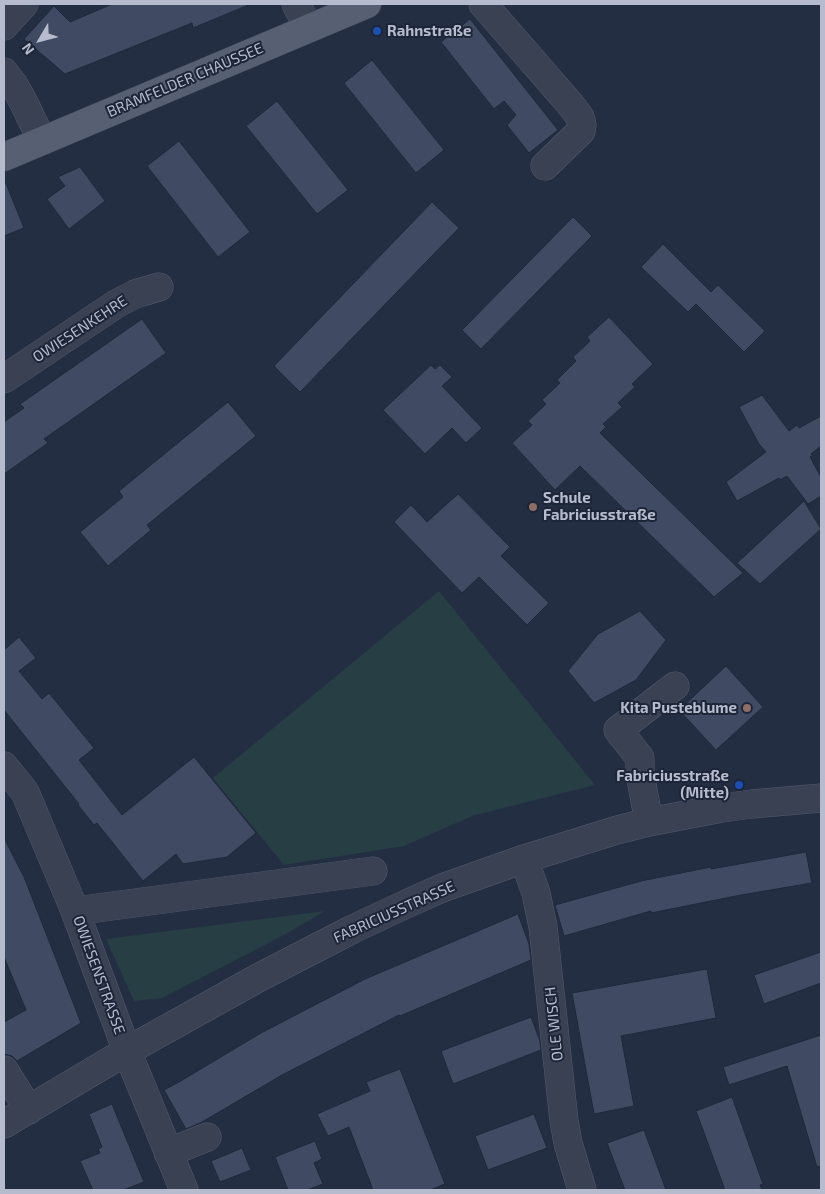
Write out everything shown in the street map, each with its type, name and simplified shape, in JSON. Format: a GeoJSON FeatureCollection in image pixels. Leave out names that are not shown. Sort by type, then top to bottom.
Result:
{"type":"FeatureCollection","features":[{"type":"Feature","properties":{"kind":"main road","name":"BRAMFELDER CHAUSSEE"},"geometry":{"type":"LineString","coordinates":[[4,157],[367,4]]}},
{"type":"Feature","properties":{"kind":"street"},"geometry":{"type":"LineString","coordinates":[[4,26],[24,4]]}},
{"type":"Feature","properties":{"kind":"street"},"geometry":{"type":"LineString","coordinates":[[296,4],[309,28]]}},
{"type":"Feature","properties":{"kind":"street"},"geometry":{"type":"LineString","coordinates":[[483,4],[580,117],[581,131],[544,166]]}},
{"type":"Feature","properties":{"kind":"street"},"geometry":{"type":"LineString","coordinates":[[4,72],[24,103],[42,141]]}},
{"type":"Feature","properties":{"kind":"street","name":"OWIESENKEHRE"},"geometry":{"type":"LineString","coordinates":[[4,379],[116,304],[135,294],[159,287]]}},
{"type":"Feature","properties":{"kind":"street"},"geometry":{"type":"LineString","coordinates":[[649,822],[640,774],[640,758],[618,730],[676,686]]}},
{"type":"Feature","properties":{"kind":"street","name":"OWIESENSTRASSE"},"geometry":{"type":"LineString","coordinates":[[4,767],[25,792],[75,911],[126,1051],[184,1190]]}},
{"type":"Feature","properties":{"kind":"street","name":"FABRICIUSSTRASSE"},"geometry":{"type":"LineString","coordinates":[[4,1124],[126,1051],[258,978],[361,925],[442,888],[524,859],[649,822],[722,808],[821,798]]}},
{"type":"Feature","properties":{"kind":"street","name":"OLE WISCH"},"geometry":{"type":"LineString","coordinates":[[524,859],[536,893],[544,927],[564,1121],[568,1144],[582,1190]]}},
{"type":"Feature","properties":{"kind":"street"},"geometry":{"type":"LineString","coordinates":[[75,911],[373,871]]}},
{"type":"Feature","properties":{"kind":"street"},"geometry":{"type":"LineString","coordinates":[[4,1070],[28,1110]]}},
{"type":"Feature","properties":{"kind":"street"},"geometry":{"type":"LineString","coordinates":[[168,1152],[207,1137]]}},
{"type":"Feature","properties":{"kind":"green space"},"geometry":{"type":"Polygon","coordinates":[[[439,591],[595,785],[472,816],[404,846],[284,865],[213,778],[439,591]]]}},
{"type":"Feature","properties":{"kind":"green space"},"geometry":{"type":"Polygon","coordinates":[[[325,911],[284,935],[162,998],[134,1001],[106,939],[325,911]]]}},
{"type":"Feature","properties":{"kind":"building"},"geometry":{"type":"Polygon","coordinates":[[[112,4],[251,4],[193,28],[192,23],[65,74],[24,39],[54,6],[70,22],[112,4]]]}},
{"type":"Feature","properties":{"kind":"building"},"geometry":{"type":"Polygon","coordinates":[[[470,19],[558,130],[529,153],[507,125],[516,115],[504,101],[494,109],[441,42],[470,19]]]}},
{"type":"Feature","properties":{"kind":"building"},"geometry":{"type":"Polygon","coordinates":[[[372,60],[444,150],[416,173],[344,83],[372,60]]]}},
{"type":"Feature","properties":{"kind":"building"},"geometry":{"type":"Polygon","coordinates":[[[277,101],[348,190],[317,214],[246,126],[277,101]]]}},
{"type":"Feature","properties":{"kind":"building"},"geometry":{"type":"Polygon","coordinates":[[[179,141],[250,232],[218,257],[147,166],[179,141]]]}},
{"type":"Feature","properties":{"kind":"building"},"geometry":{"type":"Polygon","coordinates":[[[80,167],[105,201],[69,229],[47,199],[65,186],[58,177],[80,167]]]}},
{"type":"Feature","properties":{"kind":"building"},"geometry":{"type":"Polygon","coordinates":[[[4,181],[24,228],[4,236],[4,181]]]}},
{"type":"Feature","properties":{"kind":"building"},"geometry":{"type":"Polygon","coordinates":[[[432,202],[459,228],[300,392],[274,366],[432,202]]]}},
{"type":"Feature","properties":{"kind":"building"},"geometry":{"type":"Polygon","coordinates":[[[573,217],[592,236],[481,349],[462,330],[573,217]]]}},
{"type":"Feature","properties":{"kind":"building"},"geometry":{"type":"Polygon","coordinates":[[[663,244],[711,292],[718,285],[765,331],[744,352],[696,304],[688,312],[641,267],[663,244]]]}},
{"type":"Feature","properties":{"kind":"building"},"geometry":{"type":"Polygon","coordinates":[[[609,317],[653,364],[632,384],[635,387],[618,403],[622,407],[603,424],[606,427],[600,433],[743,573],[714,597],[580,466],[555,490],[512,443],[532,425],[528,421],[546,404],[542,400],[560,383],[557,380],[576,361],[573,357],[590,341],[587,337],[609,317]]]}},
{"type":"Feature","properties":{"kind":"building"},"geometry":{"type":"Polygon","coordinates":[[[142,319],[166,353],[44,439],[48,443],[4,474],[4,422],[24,408],[20,404],[142,319]]]}},
{"type":"Feature","properties":{"kind":"building"},"geometry":{"type":"Polygon","coordinates":[[[431,365],[435,369],[440,365],[452,377],[442,386],[482,428],[466,443],[452,428],[425,454],[383,410],[431,365]]]}},
{"type":"Feature","properties":{"kind":"building"},"geometry":{"type":"Polygon","coordinates":[[[762,395],[789,431],[797,425],[799,428],[821,416],[821,446],[810,457],[821,477],[821,496],[808,504],[787,476],[780,480],[779,478],[737,501],[726,482],[766,452],[759,444],[739,407],[762,395]]]}},
{"type":"Feature","properties":{"kind":"building"},"geometry":{"type":"Polygon","coordinates":[[[228,402],[256,436],[147,525],[151,530],[108,566],[80,532],[123,497],[119,491],[228,402]]]}},
{"type":"Feature","properties":{"kind":"building"},"geometry":{"type":"Polygon","coordinates":[[[458,494],[510,547],[501,556],[549,603],[527,625],[479,577],[462,593],[394,522],[411,505],[427,522],[458,494]]]}},
{"type":"Feature","properties":{"kind":"building"},"geometry":{"type":"Polygon","coordinates":[[[804,501],[821,529],[760,584],[737,563],[804,501]]]}},
{"type":"Feature","properties":{"kind":"building"},"geometry":{"type":"Polygon","coordinates":[[[640,611],[666,640],[636,680],[594,703],[568,671],[598,634],[640,611]]]}},
{"type":"Feature","properties":{"kind":"building"},"geometry":{"type":"Polygon","coordinates":[[[19,637],[36,658],[19,671],[42,699],[49,693],[94,748],[79,760],[122,815],[194,757],[256,833],[227,857],[183,864],[176,854],[143,881],[97,823],[94,825],[4,710],[4,650],[19,637]]]}},
{"type":"Feature","properties":{"kind":"building"},"geometry":{"type":"Polygon","coordinates":[[[726,666],[763,707],[716,750],[679,710],[726,666]]]}},
{"type":"Feature","properties":{"kind":"building"},"geometry":{"type":"Polygon","coordinates":[[[4,838],[24,877],[81,1023],[17,1061],[12,1056],[4,1054],[4,1022],[26,1010],[4,957],[4,838]]]}},
{"type":"Feature","properties":{"kind":"building"},"geometry":{"type":"Polygon","coordinates":[[[806,852],[812,883],[651,913],[651,911],[564,936],[555,905],[641,881],[711,867],[711,869],[806,852]]]}},
{"type":"Feature","properties":{"kind":"building"},"geometry":{"type":"Polygon","coordinates":[[[518,914],[529,944],[531,960],[399,1015],[282,1075],[202,1122],[186,1129],[164,1090],[261,1033],[365,979],[518,914]]]}},
{"type":"Feature","properties":{"kind":"building"},"geometry":{"type":"Polygon","coordinates":[[[821,952],[821,983],[764,1004],[754,975],[821,952]]]}},
{"type":"Feature","properties":{"kind":"building"},"geometry":{"type":"Polygon","coordinates":[[[707,969],[716,1018],[621,1036],[634,1106],[594,1114],[572,993],[707,969]]]}},
{"type":"Feature","properties":{"kind":"building"},"geometry":{"type":"Polygon","coordinates":[[[531,1017],[540,1041],[541,1050],[453,1084],[441,1051],[531,1017]]]}},
{"type":"Feature","properties":{"kind":"building"},"geometry":{"type":"Polygon","coordinates":[[[821,1035],[821,1166],[817,1167],[787,1066],[729,1085],[723,1067],[821,1035]]]}},
{"type":"Feature","properties":{"kind":"building"},"geometry":{"type":"Polygon","coordinates":[[[400,1069],[445,1184],[430,1190],[373,1190],[349,1127],[328,1136],[317,1114],[370,1091],[366,1082],[400,1069]]]}},
{"type":"Feature","properties":{"kind":"building"},"geometry":{"type":"Polygon","coordinates":[[[732,1097],[763,1184],[760,1185],[762,1190],[725,1190],[696,1111],[732,1097]]]}},
{"type":"Feature","properties":{"kind":"building"},"geometry":{"type":"Polygon","coordinates":[[[112,1104],[144,1182],[123,1190],[93,1190],[80,1161],[100,1153],[98,1149],[102,1147],[89,1114],[112,1104]]]}},
{"type":"Feature","properties":{"kind":"building"},"geometry":{"type":"Polygon","coordinates":[[[534,1114],[547,1148],[488,1170],[475,1136],[534,1114]]]}},
{"type":"Feature","properties":{"kind":"building"},"geometry":{"type":"Polygon","coordinates":[[[644,1130],[666,1190],[625,1190],[607,1143],[644,1130]]]}},
{"type":"Feature","properties":{"kind":"building"},"geometry":{"type":"Polygon","coordinates":[[[315,1141],[322,1159],[314,1163],[323,1184],[307,1190],[288,1190],[275,1157],[315,1141]]]}},
{"type":"Feature","properties":{"kind":"building"},"geometry":{"type":"Polygon","coordinates":[[[242,1148],[251,1170],[220,1182],[211,1161],[242,1148]]]}},
{"type":"Feature","properties":{"kind":"place","name":"Rahnstraße"},"geometry":{"type":"Point","coordinates":[377,31]}},
{"type":"Feature","properties":{"kind":"place","name":"Schule Fabriciusstraße"},"geometry":{"type":"Point","coordinates":[533,507]}},
{"type":"Feature","properties":{"kind":"place","name":"Kita Pusteblume"},"geometry":{"type":"Point","coordinates":[747,708]}},
{"type":"Feature","properties":{"kind":"place","name":"Fabriciusstraße (Mitte)"},"geometry":{"type":"Point","coordinates":[739,785]}}]}
